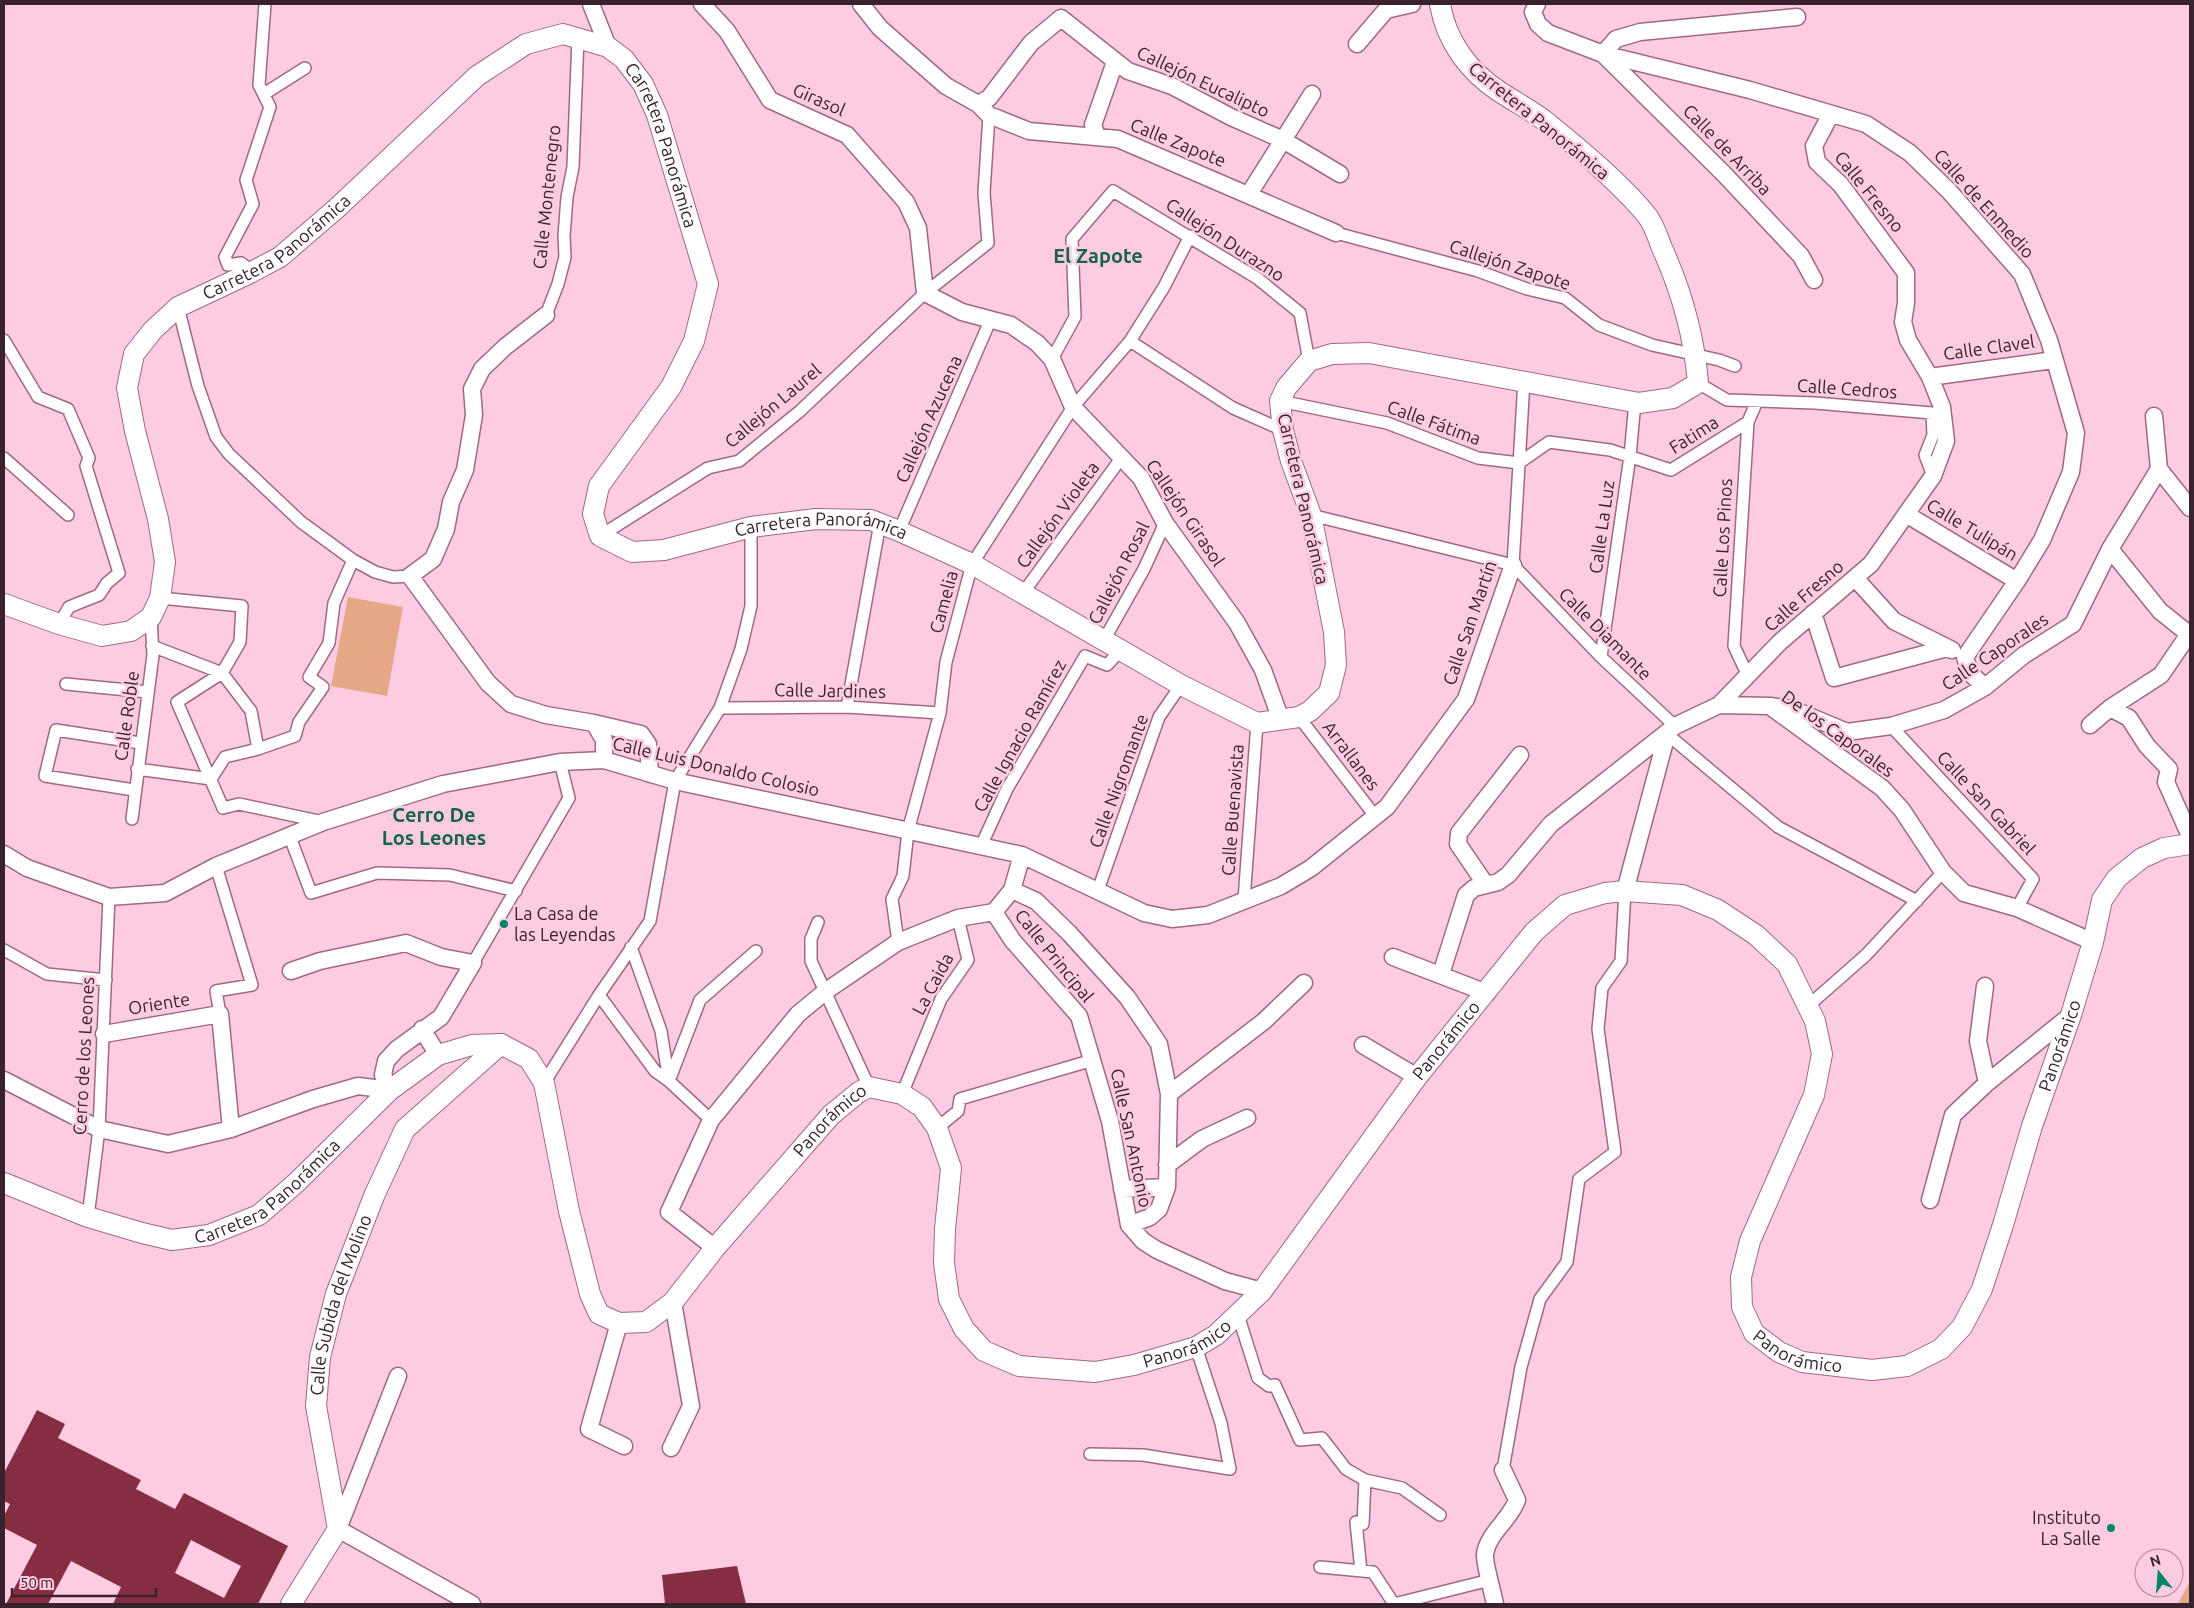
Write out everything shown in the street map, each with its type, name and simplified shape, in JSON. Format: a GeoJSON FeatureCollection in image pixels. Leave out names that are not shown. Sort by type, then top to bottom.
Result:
{"type":"FeatureCollection","features":[{"type":"Feature","properties":{"kind":"street"},"geometry":{"type":"LineString","coordinates":[[248,274],[245,266],[241,263],[228,265],[225,257],[253,204],[246,180],[270,107],[259,85],[265,4]]}},
{"type":"Feature","properties":{"kind":"street"},"geometry":{"type":"LineString","coordinates":[[591,4],[608,47]]}},
{"type":"Feature","properties":{"kind":"street","name":"Girasol"},"geometry":{"type":"LineString","coordinates":[[702,4],[727,31],[770,100],[847,135],[906,202],[918,228],[925,293]]}},
{"type":"Feature","properties":{"kind":"street","name":"Calle Zapote"},"geometry":{"type":"LineString","coordinates":[[861,4],[880,28],[946,86],[984,110],[1029,132],[1118,139],[1336,233]]}},
{"type":"Feature","properties":{"kind":"street"},"geometry":{"type":"LineString","coordinates":[[1357,44],[1386,10],[1412,4]]}},
{"type":"Feature","properties":{"kind":"street","name":"Carretera Panorámica"},"geometry":{"type":"LineString","coordinates":[[1440,4],[1443,19],[1451,38],[1472,70],[1498,91],[1544,120],[1608,176],[1648,218],[1673,272],[1686,311],[1696,354],[1698,383]]}},
{"type":"Feature","properties":{"kind":"street","name":"Calle de Enmedio"},"geometry":{"type":"LineString","coordinates":[[1537,4],[1533,12],[1538,24],[1548,32],[1603,54],[1750,90],[1866,124],[1910,153],[1949,191],[2022,274],[2049,340],[2076,433],[2071,472],[2042,540],[2017,581],[1965,657]]}},
{"type":"Feature","properties":{"kind":"street"},"geometry":{"type":"LineString","coordinates":[[1603,54],[1616,39],[1640,32],[1797,17]]}},
{"type":"Feature","properties":{"kind":"street","name":"Callejón Eucalipto"},"geometry":{"type":"LineString","coordinates":[[984,110],[990,98],[1031,43],[1061,18],[1128,71],[1172,86],[1231,117],[1283,140],[1340,174]]}},
{"type":"Feature","properties":{"kind":"street","name":"Carretera Panorámica"},"geometry":{"type":"LineString","coordinates":[[151,617],[160,598],[165,562],[158,519],[135,432],[127,388],[134,354],[154,330],[178,307],[280,257],[337,208],[478,76],[526,44],[562,34],[608,47],[624,59],[643,84],[657,115],[708,284],[694,341],[671,387],[599,486],[593,514],[600,536],[632,552],[656,551],[700,542],[751,526],[816,519],[871,520],[899,530],[972,564],[1181,685],[1257,722],[1290,718],[1310,711],[1329,693],[1336,665],[1334,632],[1311,515],[1291,461],[1283,430],[1280,401],[1286,388],[1309,361]]}},
{"type":"Feature","properties":{"kind":"street","name":"Calle Montenegro"},"geometry":{"type":"LineString","coordinates":[[410,576],[433,559],[446,529],[451,502],[465,470],[474,415],[472,389],[482,368],[505,347],[546,315],[558,284],[565,257],[564,236],[567,197],[573,167],[578,38]]}},
{"type":"Feature","properties":{"kind":"street","name":"Calle de Arriba"},"geometry":{"type":"LineString","coordinates":[[1603,54],[1724,174],[1802,256],[1814,280]]}},
{"type":"Feature","properties":{"kind":"street"},"geometry":{"type":"LineString","coordinates":[[1097,136],[1093,124],[1115,62]]}},
{"type":"Feature","properties":{"kind":"street"},"geometry":{"type":"LineString","coordinates":[[264,94],[305,68]]}},
{"type":"Feature","properties":{"kind":"street","name":"Callejón Eucalipto"},"geometry":{"type":"LineString","coordinates":[[1249,194],[1312,94]]}},
{"type":"Feature","properties":{"kind":"street"},"geometry":{"type":"LineString","coordinates":[[925,293],[988,243],[984,193],[984,110]]}},
{"type":"Feature","properties":{"kind":"street","name":"Calle Fresno"},"geometry":{"type":"LineString","coordinates":[[1441,974],[1466,896],[1474,888],[1498,882],[1508,874],[1551,824],[1671,730],[1719,705],[1780,642],[1871,564],[1932,476],[1946,441],[1942,407],[1930,377],[1908,340],[1903,322],[1906,303],[1906,273],[1841,185],[1817,162],[1814,146],[1831,114]]}},
{"type":"Feature","properties":{"kind":"street","name":"Callejón Durazno"},"geometry":{"type":"LineString","coordinates":[[1052,359],[1075,317],[1072,238],[1113,191],[1257,278],[1300,313],[1309,361]]}},
{"type":"Feature","properties":{"kind":"street","name":"Callejón Zapote"},"geometry":{"type":"LineString","coordinates":[[1336,233],[1478,271],[1527,289],[1565,298],[1599,325],[1652,346],[1696,354]]}},
{"type":"Feature","properties":{"kind":"street","name":"Camelia"},"geometry":{"type":"LineString","coordinates":[[898,942],[892,899],[903,876],[908,831],[940,713],[946,662],[972,564],[1073,407],[1130,340],[1164,287],[1190,236]]}},
{"type":"Feature","properties":{"kind":"street","name":"Callejón Girasol"},"geometry":{"type":"LineString","coordinates":[[925,293],[962,312],[990,321],[1011,325],[1037,343],[1052,359],[1073,407],[1141,478],[1165,523],[1237,624],[1290,718]]}},
{"type":"Feature","properties":{"kind":"street","name":"Callejón Laurel"},"geometry":{"type":"LineString","coordinates":[[600,536],[708,468],[739,461],[800,411],[925,293]]}},
{"type":"Feature","properties":{"kind":"street"},"geometry":{"type":"LineString","coordinates":[[178,307],[198,386],[216,437],[229,454],[301,522],[354,560],[375,572],[393,577],[410,576],[488,683],[511,704],[546,715],[594,722],[641,734],[648,744],[650,774]]}},
{"type":"Feature","properties":{"kind":"street","name":"Callejón Azucena"},"geometry":{"type":"LineString","coordinates":[[899,530],[990,321]]}},
{"type":"Feature","properties":{"kind":"street"},"geometry":{"type":"LineString","coordinates":[[4,340],[38,397],[68,409],[89,458],[86,466],[119,573],[107,583],[99,595],[69,607],[59,624]]}},
{"type":"Feature","properties":{"kind":"street"},"geometry":{"type":"LineString","coordinates":[[1130,340],[1233,408],[1283,430]]}},
{"type":"Feature","properties":{"kind":"street"},"geometry":{"type":"LineString","coordinates":[[1309,361],[1332,354],[1369,353],[1635,402],[1673,398],[1698,383]]}},
{"type":"Feature","properties":{"kind":"street"},"geometry":{"type":"LineString","coordinates":[[1696,354],[1735,366]]}},
{"type":"Feature","properties":{"kind":"street","name":"Calle Clavel"},"geometry":{"type":"LineString","coordinates":[[1930,377],[2054,360]]}},
{"type":"Feature","properties":{"kind":"street","name":"Calle San Martín"},"geometry":{"type":"LineString","coordinates":[[1374,816],[1387,807],[1466,699],[1512,565],[1524,381]]}},
{"type":"Feature","properties":{"kind":"street","name":"Calle Cedros"},"geometry":{"type":"LineString","coordinates":[[1698,383],[1727,400],[1815,403],[1932,413],[1933,435],[1925,455],[1932,476]]}},
{"type":"Feature","properties":{"kind":"street","name":"Calle Fátima"},"geometry":{"type":"LineString","coordinates":[[1280,401],[1387,423],[1478,458],[1519,463]]}},
{"type":"Feature","properties":{"kind":"street","name":"Calle Los Pinos"},"geometry":{"type":"LineString","coordinates":[[1748,676],[1734,646],[1748,422],[1757,401]]}},
{"type":"Feature","properties":{"kind":"street","name":"Calle La Luz"},"geometry":{"type":"LineString","coordinates":[[1600,657],[1630,456],[1635,402]]}},
{"type":"Feature","properties":{"kind":"street"},"geometry":{"type":"LineString","coordinates":[[2154,416],[2159,469],[2190,508]]}},
{"type":"Feature","properties":{"kind":"street","name":"Fatima"},"geometry":{"type":"LineString","coordinates":[[1630,456],[1671,470],[1748,422]]}},
{"type":"Feature","properties":{"kind":"street"},"geometry":{"type":"LineString","coordinates":[[1519,463],[1549,442],[1610,450],[1630,456]]}},
{"type":"Feature","properties":{"kind":"street","name":"Callejón Violeta"},"geometry":{"type":"LineString","coordinates":[[1023,593],[1122,456]]}},
{"type":"Feature","properties":{"kind":"street"},"geometry":{"type":"LineString","coordinates":[[4,458],[68,515]]}},
{"type":"Feature","properties":{"kind":"street","name":"Calle Caporales"},"geometry":{"type":"LineString","coordinates":[[1770,706],[1792,709],[1847,732],[1891,726],[1944,710],[1985,687],[2024,655],[2073,624],[2110,549],[2159,469]]}},
{"type":"Feature","properties":{"kind":"street","name":"Calle Tulipán"},"geometry":{"type":"LineString","coordinates":[[1906,514],[2017,581]]}},
{"type":"Feature","properties":{"kind":"street"},"geometry":{"type":"LineString","coordinates":[[1311,515],[1512,565]]}},
{"type":"Feature","properties":{"kind":"street"},"geometry":{"type":"LineString","coordinates":[[847,707],[880,523]]}},
{"type":"Feature","properties":{"kind":"street","name":"Callejón Rosal"},"geometry":{"type":"LineString","coordinates":[[1113,645],[1165,523]]}},
{"type":"Feature","properties":{"kind":"street"},"geometry":{"type":"LineString","coordinates":[[544,1083],[599,995],[650,921],[674,781],[720,708],[741,649],[751,606],[751,526]]}},
{"type":"Feature","properties":{"kind":"street"},"geometry":{"type":"LineString","coordinates":[[2090,725],[2110,708],[2161,675],[2190,634],[2160,611],[2110,549]]}},
{"type":"Feature","properties":{"kind":"street"},"geometry":{"type":"LineString","coordinates":[[211,779],[225,757],[258,749],[295,736],[299,722],[323,687],[309,677],[329,643],[334,603],[354,560]]}},
{"type":"Feature","properties":{"kind":"street","name":"Calle Diamante"},"geometry":{"type":"LineString","coordinates":[[1512,565],[1671,730],[1778,827],[1917,901]]}},
{"type":"Feature","properties":{"kind":"street"},"geometry":{"type":"LineString","coordinates":[[1854,578],[1894,621],[1965,657],[1970,672],[1985,687]]}},
{"type":"Feature","properties":{"kind":"street"},"geometry":{"type":"LineString","coordinates":[[160,598],[242,606],[240,642],[222,673],[177,702],[223,808],[239,804],[323,822]]}},
{"type":"Feature","properties":{"kind":"street"},"geometry":{"type":"LineString","coordinates":[[4,604],[59,624],[102,636],[131,631],[151,617]]}},
{"type":"Feature","properties":{"kind":"street"},"geometry":{"type":"LineString","coordinates":[[1814,613],[1834,678],[1947,648]]}},
{"type":"Feature","properties":{"kind":"street","name":"Calle Roble"},"geometry":{"type":"LineString","coordinates":[[132,819],[134,790],[148,692],[152,646],[151,617]]}},
{"type":"Feature","properties":{"kind":"street","name":"Calle Ignacio Ramírez"},"geometry":{"type":"LineString","coordinates":[[981,846],[1007,790],[1085,656],[1106,665],[1113,645]]}},
{"type":"Feature","properties":{"kind":"street"},"geometry":{"type":"LineString","coordinates":[[152,646],[222,673],[250,711],[258,749]]}},
{"type":"Feature","properties":{"kind":"street"},"geometry":{"type":"LineString","coordinates":[[66,684],[148,692]]}},
{"type":"Feature","properties":{"kind":"street","name":"Calle Nigromante"},"geometry":{"type":"LineString","coordinates":[[1097,893],[1159,717],[1181,685]]}},
{"type":"Feature","properties":{"kind":"street","name":"De los Caporales"},"geometry":{"type":"LineString","coordinates":[[1719,705],[1770,706],[1882,788],[1902,810],[1943,872],[1964,893],[2016,908],[2093,942]]}},
{"type":"Feature","properties":{"kind":"street","name":"Calle Jardines"},"geometry":{"type":"LineString","coordinates":[[720,708],[847,707],[940,713]]}},
{"type":"Feature","properties":{"kind":"street"},"geometry":{"type":"LineString","coordinates":[[2110,708],[2129,718],[2147,746],[2169,769],[2166,782],[2190,836]]}},
{"type":"Feature","properties":{"kind":"street","name":"Arrallanes"},"geometry":{"type":"LineString","coordinates":[[1290,718],[1374,816]]}},
{"type":"Feature","properties":{"kind":"street"},"geometry":{"type":"LineString","coordinates":[[594,722],[604,740],[604,760]]}},
{"type":"Feature","properties":{"kind":"street","name":"Calle Buenavista"},"geometry":{"type":"LineString","coordinates":[[1244,900],[1257,722]]}},
{"type":"Feature","properties":{"kind":"street","name":"Calle San Gabriel"},"geometry":{"type":"LineString","coordinates":[[1891,726],[2033,879],[2016,908]]}},
{"type":"Feature","properties":{"kind":"street"},"geometry":{"type":"LineString","coordinates":[[134,790],[45,776],[56,730],[140,743]]}},
{"type":"Feature","properties":{"kind":"street"},"geometry":{"type":"LineString","coordinates":[[1495,1604],[1484,1556],[1488,1544],[1514,1508],[1517,1500],[1503,1470],[1521,1367],[1540,1299],[1566,1262],[1579,1179],[1615,1152],[1598,1029],[1602,988],[1621,961],[1625,890],[1671,730]]}},
{"type":"Feature","properties":{"kind":"street"},"geometry":{"type":"LineString","coordinates":[[1486,885],[1458,844],[1459,833],[1520,755]]}},
{"type":"Feature","properties":{"kind":"street","name":"Calle Luis Donaldo Colosio"},"geometry":{"type":"LineString","coordinates":[[4,854],[27,868],[109,897],[165,893],[216,866],[323,822],[443,784],[560,762],[604,760],[674,781],[1022,855],[1097,893],[1144,913],[1172,919],[1208,915],[1281,886],[1310,868],[1374,816]]}},
{"type":"Feature","properties":{"kind":"street"},"geometry":{"type":"LineString","coordinates":[[390,1090],[383,1075],[386,1061],[397,1049],[422,1029],[442,1017],[569,798],[560,762]]}},
{"type":"Feature","properties":{"kind":"street"},"geometry":{"type":"LineString","coordinates":[[137,769],[211,779]]}},
{"type":"Feature","properties":{"kind":"street"},"geometry":{"type":"LineString","coordinates":[[290,837],[311,893],[377,873],[450,875],[516,892]]}},
{"type":"Feature","properties":{"kind":"street","name":"Panorámico"},"geometry":{"type":"LineString","coordinates":[[620,1324],[646,1322],[673,1302],[715,1248],[831,1115],[859,1092],[869,1087],[902,1094],[922,1107],[937,1128],[952,1168],[945,1229],[944,1263],[949,1299],[964,1329],[984,1351],[1019,1366],[1095,1372],[1134,1365],[1196,1347],[1216,1335],[1262,1291],[1417,1077],[1488,992],[1534,932],[1565,905],[1605,893],[1625,890],[1682,896],[1718,910],[1756,935],[1787,964],[1815,1021],[1822,1054],[1814,1095],[1750,1241],[1741,1278],[1742,1307],[1754,1333],[1779,1352],[1802,1362],[1872,1370],[1907,1366],[1941,1348],[1962,1327],[1982,1290],[2032,1126],[2071,1015],[2093,942],[2102,900],[2117,878],[2142,858],[2164,848],[2190,844]]}},
{"type":"Feature","properties":{"kind":"street","name":"Calle Principal"},"geometry":{"type":"LineString","coordinates":[[1022,855],[1012,890],[994,912],[1013,941],[1079,1016],[1093,1060]]}},
{"type":"Feature","properties":{"kind":"street"},"geometry":{"type":"LineString","coordinates":[[216,866],[252,985],[216,991],[231,1129]]}},
{"type":"Feature","properties":{"kind":"street"},"geometry":{"type":"LineString","coordinates":[[1808,1006],[1866,955],[1943,872]]}},
{"type":"Feature","properties":{"kind":"street"},"geometry":{"type":"LineString","coordinates":[[1012,890],[1036,902],[1076,940],[1127,997],[1159,1044],[1169,1094],[1167,1187],[1159,1209],[1150,1217],[1130,1225]]}},
{"type":"Feature","properties":{"kind":"street","name":"Cerro de los Leones"},"geometry":{"type":"LineString","coordinates":[[88,1216],[99,1129],[109,897]]}},
{"type":"Feature","properties":{"kind":"street"},"geometry":{"type":"LineString","coordinates":[[715,1248],[669,1212],[711,1120],[798,1014],[826,991],[898,942],[958,918],[994,912]]}},
{"type":"Feature","properties":{"kind":"street","name":"La Caida"},"geometry":{"type":"LineString","coordinates":[[902,1094],[941,999],[968,960],[958,918]]}},
{"type":"Feature","properties":{"kind":"street"},"geometry":{"type":"LineString","coordinates":[[818,922],[811,939],[811,962],[869,1087]]}},
{"type":"Feature","properties":{"kind":"street"},"geometry":{"type":"LineString","coordinates":[[291,971],[320,961],[406,943],[441,957],[473,963]]}},
{"type":"Feature","properties":{"kind":"street"},"geometry":{"type":"LineString","coordinates":[[631,947],[662,1030],[669,1081]]}},
{"type":"Feature","properties":{"kind":"street"},"geometry":{"type":"LineString","coordinates":[[4,950],[47,974],[106,980]]}},
{"type":"Feature","properties":{"kind":"street"},"geometry":{"type":"LineString","coordinates":[[669,1081],[700,1000],[756,951]]}},
{"type":"Feature","properties":{"kind":"street"},"geometry":{"type":"LineString","coordinates":[[1393,957],[1488,992]]}},
{"type":"Feature","properties":{"kind":"street"},"geometry":{"type":"LineString","coordinates":[[1169,1094],[1263,1022],[1304,983]]}},
{"type":"Feature","properties":{"kind":"street"},"geometry":{"type":"LineString","coordinates":[[1985,986],[1978,1041],[1987,1083]]}},
{"type":"Feature","properties":{"kind":"street"},"geometry":{"type":"LineString","coordinates":[[599,995],[655,1071],[669,1081],[711,1120]]}},
{"type":"Feature","properties":{"kind":"street","name":"Oriente"},"geometry":{"type":"LineString","coordinates":[[104,1034],[220,1014]]}},
{"type":"Feature","properties":{"kind":"street"},"geometry":{"type":"LineString","coordinates":[[1930,1200],[1953,1115],[1987,1083],[2071,1015]]}},
{"type":"Feature","properties":{"kind":"street"},"geometry":{"type":"LineString","coordinates":[[422,1029],[438,1055]]}},
{"type":"Feature","properties":{"kind":"street"},"geometry":{"type":"LineString","coordinates":[[501,1044],[529,1059],[544,1083],[568,1211],[590,1294],[599,1314],[620,1324],[589,1429],[624,1446]]}},
{"type":"Feature","properties":{"kind":"street","name":"Carretera Panorámica"},"geometry":{"type":"LineString","coordinates":[[4,1183],[88,1216],[142,1233],[172,1240],[209,1235],[259,1215],[296,1183],[390,1090],[438,1055],[472,1045],[501,1044]]}},
{"type":"Feature","properties":{"kind":"street","name":"Calle Subida del Molino"},"geometry":{"type":"LineString","coordinates":[[338,1529],[316,1406],[320,1357],[336,1294],[374,1196],[405,1129],[501,1044]]}},
{"type":"Feature","properties":{"kind":"street"},"geometry":{"type":"LineString","coordinates":[[1363,1045],[1417,1077]]}},
{"type":"Feature","properties":{"kind":"street"},"geometry":{"type":"LineString","coordinates":[[937,1128],[958,1111],[960,1098],[1093,1060]]}},
{"type":"Feature","properties":{"kind":"street","name":"Calle San Antonio"},"geometry":{"type":"LineString","coordinates":[[1093,1060],[1110,1121],[1130,1225],[1144,1241],[1157,1250],[1225,1281],[1262,1291]]}},
{"type":"Feature","properties":{"kind":"street"},"geometry":{"type":"LineString","coordinates":[[4,1080],[99,1129],[168,1144],[231,1129],[313,1099],[358,1086],[390,1090]]}},
{"type":"Feature","properties":{"kind":"street"},"geometry":{"type":"LineString","coordinates":[[1167,1165],[1202,1139],[1247,1118]]}},
{"type":"Feature","properties":{"kind":"street"},"geometry":{"type":"LineString","coordinates":[[1122,1189],[1167,1187]]}},
{"type":"Feature","properties":{"kind":"street"},"geometry":{"type":"LineString","coordinates":[[671,1448],[691,1406],[673,1302]]}},
{"type":"Feature","properties":{"kind":"street"},"geometry":{"type":"LineString","coordinates":[[1238,1315],[1258,1378],[1268,1386],[1275,1385],[1300,1440],[1322,1438],[1346,1469],[1365,1480],[1402,1488],[1440,1515]]}},
{"type":"Feature","properties":{"kind":"street"},"geometry":{"type":"LineString","coordinates":[[1090,1454],[1143,1455],[1230,1469],[1221,1423],[1196,1347]]}},
{"type":"Feature","properties":{"kind":"street"},"geometry":{"type":"LineString","coordinates":[[292,1604],[338,1529],[398,1376]]}},
{"type":"Feature","properties":{"kind":"street"},"geometry":{"type":"LineString","coordinates":[[1361,1571],[1356,1522],[1363,1524],[1365,1480]]}},
{"type":"Feature","properties":{"kind":"street"},"geometry":{"type":"LineString","coordinates":[[338,1529],[472,1604]]}},
{"type":"Feature","properties":{"kind":"street"},"geometry":{"type":"LineString","coordinates":[[1320,1567],[1373,1572],[1394,1604],[1490,1580]]}},
{"type":"Feature","properties":{"kind":"shaded area"},"geometry":{"type":"Polygon","coordinates":[[[348,597],[403,607],[387,696],[331,686],[348,597]]]}},
{"type":"Feature","properties":{"kind":"shaded area"},"geometry":{"type":"Polygon","coordinates":[[[2190,1581],[2190,1604],[2178,1604],[2181,1598],[2184,1598],[2184,1592],[2190,1581]]]}},
{"type":"Feature","properties":{"kind":"building"},"geometry":{"type":"Polygon","coordinates":[[[37,1410],[65,1424],[58,1438],[141,1480],[136,1489],[175,1509],[184,1493],[288,1546],[258,1604],[113,1604],[121,1587],[71,1561],[48,1604],[6,1604],[37,1545],[4,1528],[4,1516],[10,1504],[4,1501],[4,1473],[37,1410]],[[191,1540],[175,1573],[224,1598],[241,1566],[191,1540]]]}},
{"type":"Feature","properties":{"kind":"building"},"geometry":{"type":"Polygon","coordinates":[[[737,1566],[746,1604],[665,1604],[662,1575],[737,1566]]]}},
{"type":"Feature","properties":{"kind":"place","name":"La Casa de las Leyendas"},"geometry":{"type":"Point","coordinates":[504,924]}},
{"type":"Feature","properties":{"kind":"place","name":"Instituto La Salle"},"geometry":{"type":"Point","coordinates":[2111,1528]}},
{"type":"Feature","properties":{"kind":"district","name":"El Zapote"},"geometry":{"type":"Point","coordinates":[1098,256]}},
{"type":"Feature","properties":{"kind":"district","name":"Cerro De Los Leones"},"geometry":{"type":"Point","coordinates":[434,826]}}]}
